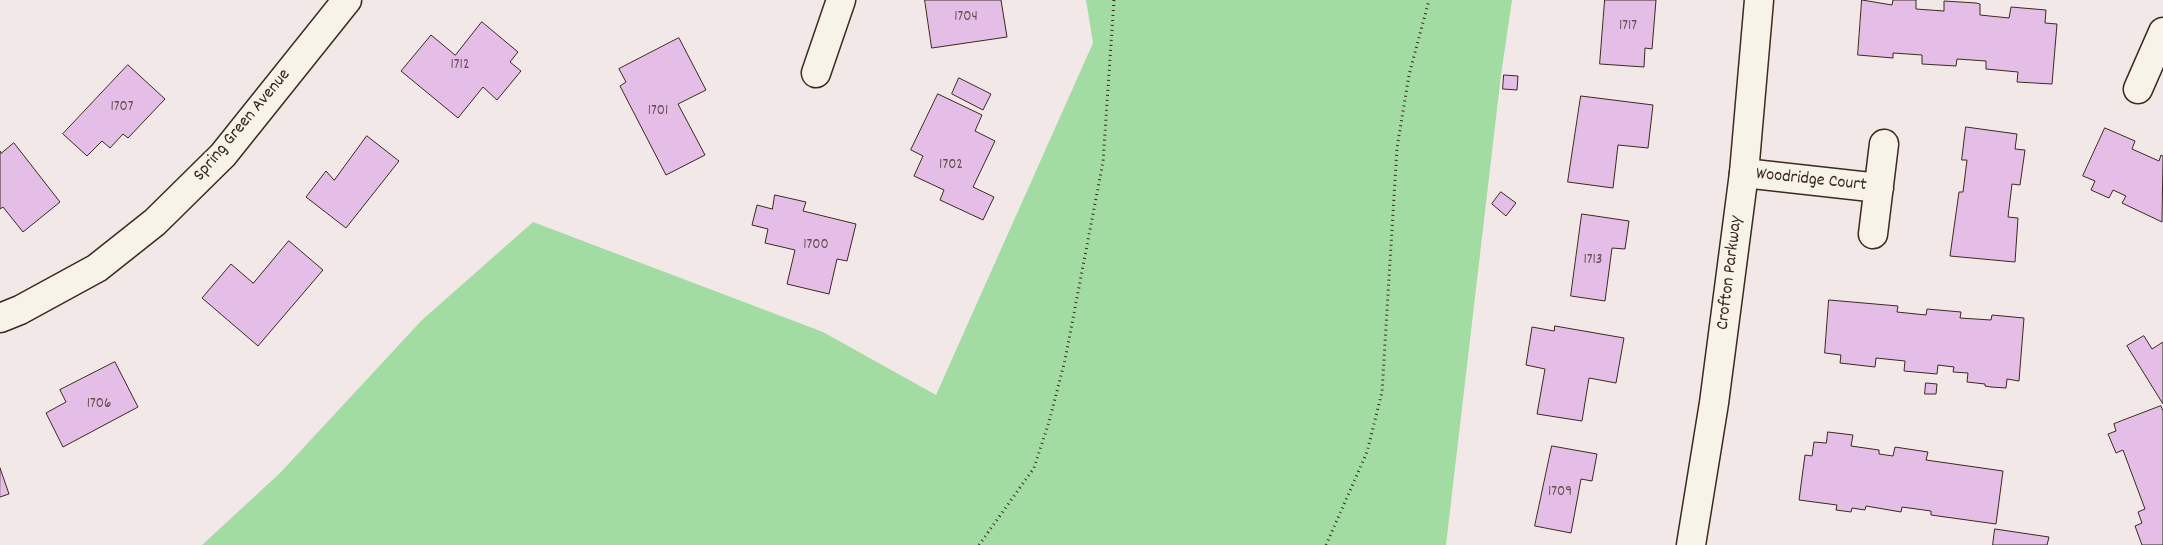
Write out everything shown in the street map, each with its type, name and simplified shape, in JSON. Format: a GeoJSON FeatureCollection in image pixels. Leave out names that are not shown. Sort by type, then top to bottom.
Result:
{"type":"FeatureCollection","features":[{"type":"Feature","properties":{"kind":"street","name":"Spring Green Avenue"},"geometry":{"type":"LineString","coordinates":[[0,318],[20,310],[97,268],[155,222],[223,155],[347,0]]}},
{"type":"Feature","properties":{"kind":"street"},"geometry":{"type":"LineString","coordinates":[[816,73],[841,0]]}},
{"type":"Feature","properties":{"kind":"street","name":"Crofton Parkway"},"geometry":{"type":"LineString","coordinates":[[1691,545],[1715,394],[1744,173],[1759,0]]}},
{"type":"Feature","properties":{"kind":"street"},"geometry":{"type":"LineString","coordinates":[[2138,89],[2163,32]]}},
{"type":"Feature","properties":{"kind":"street","name":"Woodridge Court"},"geometry":{"type":"LineString","coordinates":[[1873,234],[1884,144]]}},
{"type":"Feature","properties":{"kind":"street","name":"Woodridge Court"},"geometry":{"type":"LineString","coordinates":[[1744,173],[1879,188]]}},
{"type":"Feature","properties":{"kind":"path"},"geometry":{"type":"LineString","coordinates":[[979,545],[1034,468],[1049,422],[1065,360],[1103,162],[1114,0]]}},
{"type":"Feature","properties":{"kind":"path"},"geometry":{"type":"LineString","coordinates":[[1326,545],[1367,452],[1382,392],[1397,148],[1409,75],[1429,0]]}},
{"type":"Feature","properties":{"kind":"green space"},"geometry":{"type":"Polygon","coordinates":[[[1086,0],[1512,0],[1501,75],[1446,545],[202,545],[280,473],[422,320],[533,222],[823,332],[936,395],[1093,43],[1086,0]]]}},
{"type":"Feature","properties":{"kind":"building"},"geometry":{"type":"Polygon","coordinates":[[[925,0],[1001,0],[1007,37],[932,48],[925,0]]]}},
{"type":"Feature","properties":{"kind":"building"},"geometry":{"type":"Polygon","coordinates":[[[1605,0],[1656,0],[1652,49],[1645,48],[1644,67],[1600,64],[1605,0]]]}},
{"type":"Feature","properties":{"kind":"building"},"geometry":{"type":"Polygon","coordinates":[[[1862,0],[1892,5],[1893,0],[1916,0],[1916,9],[1944,11],[1944,1],[1976,3],[1980,4],[1980,15],[2009,18],[2011,7],[2046,10],[2045,23],[2057,24],[2052,84],[2017,82],[2018,72],[1986,69],[1986,61],[1957,59],[1956,66],[1922,64],[1922,55],[1893,53],[1893,58],[1858,55],[1862,0]]]}},
{"type":"Feature","properties":{"kind":"building"},"geometry":{"type":"Polygon","coordinates":[[[482,22],[518,52],[510,62],[521,71],[497,100],[483,87],[458,118],[401,71],[431,35],[455,55],[482,22]]]}},
{"type":"Feature","properties":{"kind":"building"},"geometry":{"type":"Polygon","coordinates":[[[679,38],[706,90],[678,104],[705,155],[666,175],[620,86],[626,82],[619,69],[679,38]]]}},
{"type":"Feature","properties":{"kind":"building"},"geometry":{"type":"Polygon","coordinates":[[[128,65],[165,99],[128,138],[123,134],[110,148],[102,141],[87,156],[63,134],[128,65]]]}},
{"type":"Feature","properties":{"kind":"building"},"geometry":{"type":"Polygon","coordinates":[[[1504,75],[1518,76],[1517,90],[1503,89],[1504,75]]]}},
{"type":"Feature","properties":{"kind":"building"},"geometry":{"type":"Polygon","coordinates":[[[959,78],[991,94],[983,110],[952,94],[959,78]]]}},
{"type":"Feature","properties":{"kind":"building"},"geometry":{"type":"Polygon","coordinates":[[[938,94],[982,115],[975,131],[995,141],[973,187],[994,197],[983,220],[940,200],[944,190],[914,176],[923,156],[911,150],[938,94]]]}},
{"type":"Feature","properties":{"kind":"building"},"geometry":{"type":"Polygon","coordinates":[[[1581,96],[1653,105],[1648,148],[1618,145],[1613,188],[1568,182],[1581,96]]]}},
{"type":"Feature","properties":{"kind":"building"},"geometry":{"type":"Polygon","coordinates":[[[1966,127],[2017,134],[2015,149],[2025,150],[2020,185],[2012,184],[2008,217],[2018,218],[2015,262],[1950,256],[1959,192],[1963,192],[1967,160],[1962,160],[1966,127]]]}},
{"type":"Feature","properties":{"kind":"building"},"geometry":{"type":"Polygon","coordinates":[[[2105,128],[2135,141],[2132,149],[2159,161],[2161,155],[2163,156],[2162,222],[2122,203],[2126,196],[2113,190],[2109,198],[2091,190],[2095,181],[2083,176],[2105,128]]]}},
{"type":"Feature","properties":{"kind":"building"},"geometry":{"type":"Polygon","coordinates":[[[367,136],[399,161],[346,228],[306,197],[326,171],[334,180],[367,136]]]}},
{"type":"Feature","properties":{"kind":"building"},"geometry":{"type":"Polygon","coordinates":[[[14,143],[60,202],[23,232],[3,207],[0,209],[0,151],[1,153],[14,143]]]}},
{"type":"Feature","properties":{"kind":"building"},"geometry":{"type":"Polygon","coordinates":[[[1501,192],[1516,203],[1506,216],[1492,204],[1501,192]]]}},
{"type":"Feature","properties":{"kind":"building"},"geometry":{"type":"Polygon","coordinates":[[[775,195],[806,202],[803,211],[856,224],[847,261],[837,259],[829,294],[787,284],[795,250],[765,243],[768,229],[752,225],[757,205],[772,209],[775,195]]]}},
{"type":"Feature","properties":{"kind":"building"},"geometry":{"type":"Polygon","coordinates":[[[1582,214],[1629,221],[1625,249],[1612,248],[1605,301],[1571,296],[1582,214]]]}},
{"type":"Feature","properties":{"kind":"building"},"geometry":{"type":"Polygon","coordinates":[[[289,241],[323,270],[258,346],[202,298],[231,264],[253,283],[289,241]]]}},
{"type":"Feature","properties":{"kind":"building"},"geometry":{"type":"Polygon","coordinates":[[[1829,300],[1898,306],[1897,312],[1926,315],[1927,309],[1961,312],[1960,318],[1991,320],[1992,315],[2024,318],[2019,381],[2007,379],[2006,388],[1991,387],[1985,386],[1985,384],[1967,382],[1968,373],[1953,372],[1954,367],[1938,365],[1937,374],[1904,371],[1905,361],[1876,358],[1875,367],[1840,363],[1841,355],[1825,353],[1829,300]]]}},
{"type":"Feature","properties":{"kind":"building"},"geometry":{"type":"Polygon","coordinates":[[[1555,326],[1624,338],[1616,383],[1589,378],[1582,421],[1537,414],[1545,369],[1526,365],[1532,327],[1554,331],[1555,326]]]}},
{"type":"Feature","properties":{"kind":"building"},"geometry":{"type":"Polygon","coordinates":[[[2144,336],[2152,349],[2163,342],[2163,404],[2127,346],[2144,336]]]}},
{"type":"Feature","properties":{"kind":"building"},"geometry":{"type":"Polygon","coordinates":[[[115,362],[138,407],[63,447],[46,413],[66,402],[60,390],[115,362]]]}},
{"type":"Feature","properties":{"kind":"building"},"geometry":{"type":"Polygon","coordinates":[[[1926,383],[1937,384],[1936,394],[1925,394],[1926,383]]]}},
{"type":"Feature","properties":{"kind":"building"},"geometry":{"type":"Polygon","coordinates":[[[2161,406],[2163,411],[2163,545],[2142,545],[2135,526],[2142,523],[2138,512],[2145,509],[2123,450],[2116,453],[2108,434],[2116,431],[2114,424],[2161,406]]]}},
{"type":"Feature","properties":{"kind":"building"},"geometry":{"type":"Polygon","coordinates":[[[1828,432],[1853,435],[1851,446],[1879,450],[1879,454],[1893,456],[1895,447],[1928,452],[1926,460],[2003,471],[1996,524],[1931,515],[1931,511],[1902,507],[1901,512],[1866,506],[1865,510],[1852,508],[1851,512],[1836,510],[1837,505],[1799,500],[1805,455],[1812,456],[1814,442],[1826,443],[1828,432]]]}},
{"type":"Feature","properties":{"kind":"building"},"geometry":{"type":"Polygon","coordinates":[[[1552,446],[1597,454],[1592,481],[1581,479],[1571,533],[1535,526],[1552,446]]]}},
{"type":"Feature","properties":{"kind":"building"},"geometry":{"type":"Polygon","coordinates":[[[0,468],[9,494],[0,497],[0,468]]]}},
{"type":"Feature","properties":{"kind":"building"},"geometry":{"type":"Polygon","coordinates":[[[1995,529],[2049,537],[2047,545],[1993,545],[1995,529]]]}}]}
